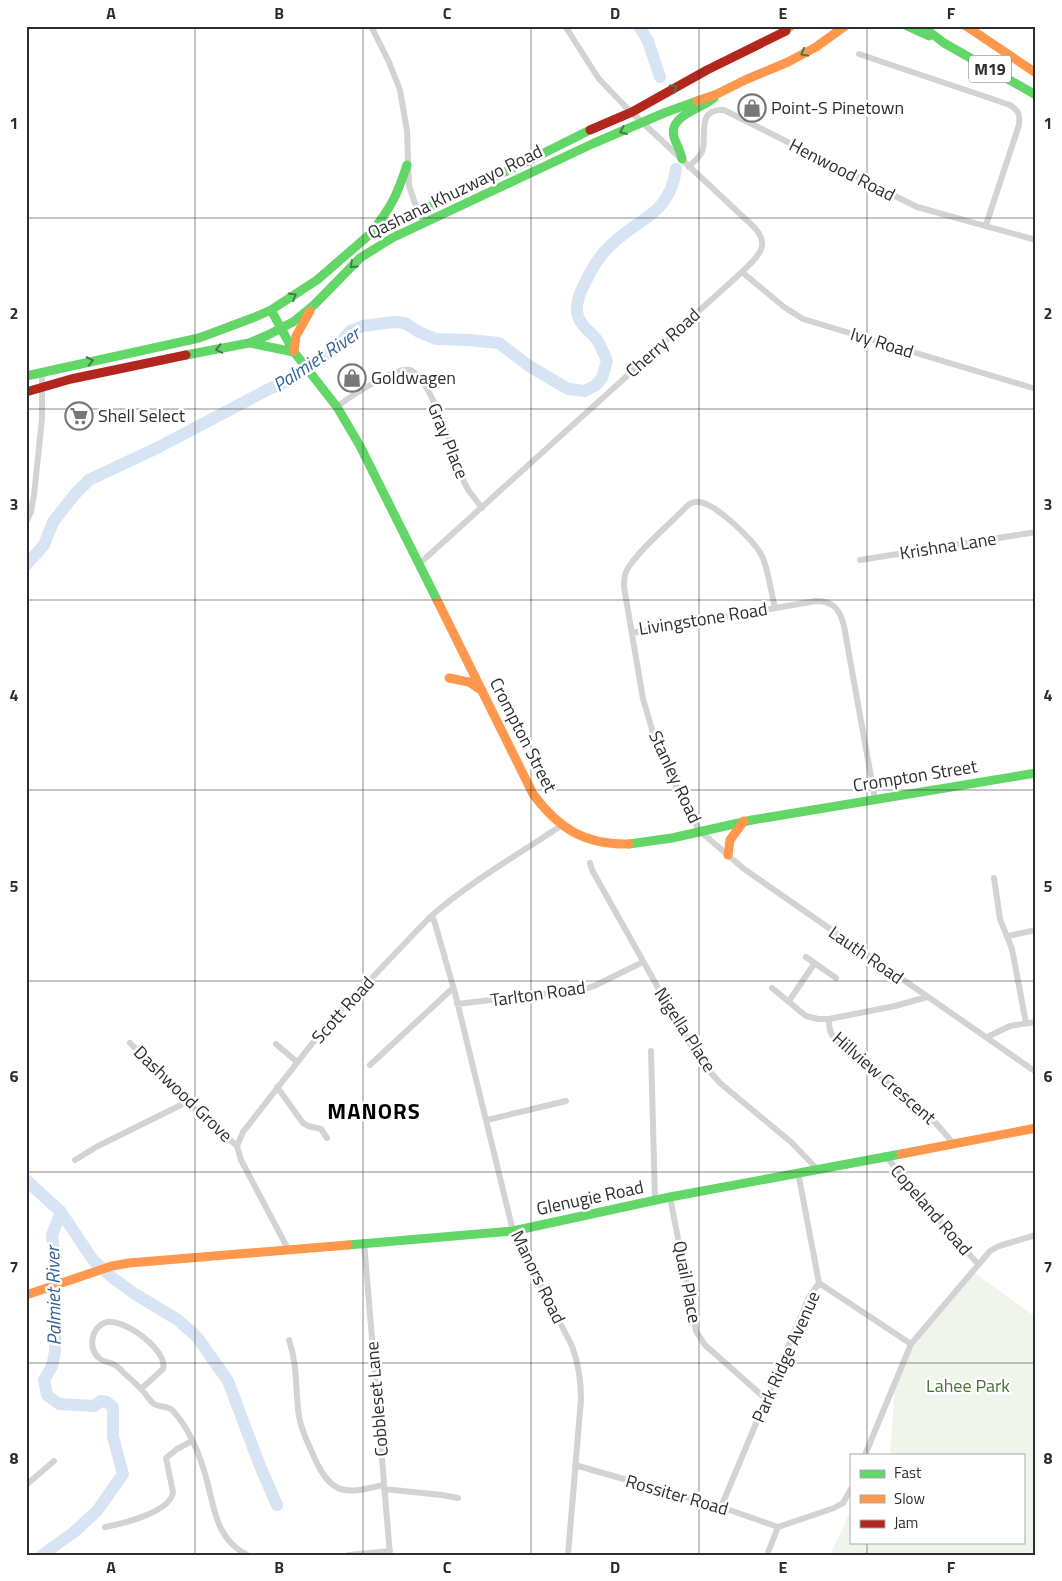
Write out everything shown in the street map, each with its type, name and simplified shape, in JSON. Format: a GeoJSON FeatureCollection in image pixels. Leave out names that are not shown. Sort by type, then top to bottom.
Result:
{"type":"FeatureCollection","features":[{"type":"Feature","properties":{"kind":"main road"},"geometry":{"type":"LineString","coordinates":[[781,33],[791,26]]}},
{"type":"Feature","properties":{"kind":"main road","name":"Qashana Khuzwayo Road"},"geometry":{"type":"LineString","coordinates":[[26,376],[199,338],[271,310],[317,280],[370,235],[526,162],[576,136],[632,112],[707,70],[795,26]]}},
{"type":"Feature","properties":{"kind":"main road","name":"Qashana Khuzwayo Road"},"geometry":{"type":"LineString","coordinates":[[26,392],[71,379],[249,343],[293,322],[314,305],[360,258],[392,238],[592,144],[664,113],[717,94],[788,62],[816,47],[845,26]]}},
{"type":"Feature","properties":{"kind":"main road"},"geometry":{"type":"LineString","coordinates":[[908,26],[944,43]]}},
{"type":"Feature","properties":{"kind":"main road","name":"M19"},"geometry":{"type":"LineString","coordinates":[[922,26],[944,43],[1036,95]]}},
{"type":"Feature","properties":{"kind":"main road","name":"M19"},"geometry":{"type":"LineString","coordinates":[[966,26],[1036,73]]}},
{"type":"Feature","properties":{"kind":"main road"},"geometry":{"type":"LineString","coordinates":[[682,159],[681,150],[674,135],[674,124],[682,117],[710,103],[717,94]]}},
{"type":"Feature","properties":{"kind":"main road"},"geometry":{"type":"LineString","coordinates":[[370,235],[390,210],[398,194],[407,164]]}},
{"type":"Feature","properties":{"kind":"main road"},"geometry":{"type":"LineString","coordinates":[[249,343],[294,352],[296,336],[314,305]]}},
{"type":"Feature","properties":{"kind":"main road","name":"Crompton Street"},"geometry":{"type":"LineString","coordinates":[[271,310],[294,352],[337,407],[360,446],[533,794],[547,813],[562,825],[587,839],[612,843],[672,838],[744,821],[1036,773]]}},
{"type":"Feature","properties":{"kind":"main road"},"geometry":{"type":"LineString","coordinates":[[449,678],[469,682],[481,690]]}},
{"type":"Feature","properties":{"kind":"main road"},"geometry":{"type":"LineString","coordinates":[[728,855],[727,845],[730,838],[744,821]]}},
{"type":"Feature","properties":{"kind":"main road","name":"Glenugie Road"},"geometry":{"type":"LineString","coordinates":[[26,1295],[112,1266],[145,1261],[513,1231],[816,1168],[1036,1128]]}},
{"type":"Feature","properties":{"kind":"street"},"geometry":{"type":"LineString","coordinates":[[371,26],[389,62],[400,90],[407,131],[409,186],[425,223]]}},
{"type":"Feature","properties":{"kind":"street"},"geometry":{"type":"LineString","coordinates":[[565,26],[591,70],[632,112]]}},
{"type":"Feature","properties":{"kind":"street"},"geometry":{"type":"LineString","coordinates":[[859,54],[1010,105],[1018,110],[1020,116],[1019,125],[986,225]]}},
{"type":"Feature","properties":{"kind":"street","name":"Henwood Road"},"geometry":{"type":"LineString","coordinates":[[689,167],[702,152],[706,119],[715,111],[724,110],[913,205],[1036,240]]}},
{"type":"Feature","properties":{"kind":"street","name":"Cherry Road"},"geometry":{"type":"LineString","coordinates":[[419,564],[742,272],[759,254],[762,246],[761,237],[755,228],[632,112]]}},
{"type":"Feature","properties":{"kind":"street","name":"Ivy Road"},"geometry":{"type":"LineString","coordinates":[[742,272],[784,307],[803,319],[1036,388]]}},
{"type":"Feature","properties":{"kind":"street","name":"Gray Place"},"geometry":{"type":"LineString","coordinates":[[337,407],[348,398],[396,372],[408,370],[416,373],[422,380],[437,408],[464,482],[482,508]]}},
{"type":"Feature","properties":{"kind":"street"},"geometry":{"type":"LineString","coordinates":[[26,522],[31,512],[34,495],[42,419],[42,372]]}},
{"type":"Feature","properties":{"kind":"street","name":"Livingstone Road"},"geometry":{"type":"LineString","coordinates":[[775,608],[766,568],[762,556],[755,545],[712,506],[705,503],[695,502],[686,507],[626,570],[624,587],[632,633],[821,601],[833,604],[840,612],[847,642],[875,799]]}},
{"type":"Feature","properties":{"kind":"street","name":"Krishna Lane"},"geometry":{"type":"LineString","coordinates":[[860,560],[1036,532]]}},
{"type":"Feature","properties":{"kind":"street","name":"Stanley Road"},"geometry":{"type":"LineString","coordinates":[[632,633],[643,699],[654,739],[685,806],[701,832]]}},
{"type":"Feature","properties":{"kind":"street","name":"Scott Road"},"geometry":{"type":"LineString","coordinates":[[237,1146],[243,1132],[325,1027],[430,917],[446,903],[501,864],[562,825]]}},
{"type":"Feature","properties":{"kind":"street","name":"Lauth Road"},"geometry":{"type":"LineString","coordinates":[[701,832],[764,883],[1036,1072]]}},
{"type":"Feature","properties":{"kind":"street","name":"Nigella Place"},"geometry":{"type":"LineString","coordinates":[[590,863],[592,870],[684,1034],[713,1076],[790,1142],[816,1168]]}},
{"type":"Feature","properties":{"kind":"street"},"geometry":{"type":"LineString","coordinates":[[994,878],[1000,919],[1012,949],[1026,1023]]}},
{"type":"Feature","properties":{"kind":"street","name":"Manors Road"},"geometry":{"type":"LineString","coordinates":[[430,917],[434,920],[453,988],[513,1231],[572,1346],[579,1365],[581,1399],[568,1555]]}},
{"type":"Feature","properties":{"kind":"street"},"geometry":{"type":"LineString","coordinates":[[1008,936],[1036,930]]}},
{"type":"Feature","properties":{"kind":"street"},"geometry":{"type":"LineString","coordinates":[[806,956],[814,964],[836,978]]}},
{"type":"Feature","properties":{"kind":"street","name":"Tarlton Road"},"geometry":{"type":"LineString","coordinates":[[457,1004],[585,989],[643,962]]}},
{"type":"Feature","properties":{"kind":"street"},"geometry":{"type":"LineString","coordinates":[[789,1001],[814,964]]}},
{"type":"Feature","properties":{"kind":"street"},"geometry":{"type":"LineString","coordinates":[[370,1065],[453,988]]}},
{"type":"Feature","properties":{"kind":"street"},"geometry":{"type":"LineString","coordinates":[[772,988],[806,1016],[829,1019]]}},
{"type":"Feature","properties":{"kind":"street","name":"Hillview Crescent"},"geometry":{"type":"LineString","coordinates":[[927,997],[895,1006],[829,1019],[829,1029],[834,1038],[934,1121],[953,1143]]}},
{"type":"Feature","properties":{"kind":"street"},"geometry":{"type":"LineString","coordinates":[[987,1037],[1002,1028],[1036,1022]]}},
{"type":"Feature","properties":{"kind":"street","name":"Dashwood Grove"},"geometry":{"type":"LineString","coordinates":[[130,1043],[187,1102],[237,1146]]}},
{"type":"Feature","properties":{"kind":"street"},"geometry":{"type":"LineString","coordinates":[[276,1044],[297,1062]]}},
{"type":"Feature","properties":{"kind":"street"},"geometry":{"type":"LineString","coordinates":[[651,1051],[655,1200]]}},
{"type":"Feature","properties":{"kind":"street"},"geometry":{"type":"LineString","coordinates":[[278,1087],[303,1122],[308,1126],[321,1129],[327,1138]]}},
{"type":"Feature","properties":{"kind":"street"},"geometry":{"type":"LineString","coordinates":[[487,1120],[566,1101]]}},
{"type":"Feature","properties":{"kind":"street"},"geometry":{"type":"LineString","coordinates":[[75,1160],[98,1146],[187,1102]]}},
{"type":"Feature","properties":{"kind":"street"},"geometry":{"type":"LineString","coordinates":[[237,1146],[241,1160],[288,1248]]}},
{"type":"Feature","properties":{"kind":"street","name":"Copeland Road"},"geometry":{"type":"LineString","coordinates":[[885,1155],[927,1207],[978,1264]]}},
{"type":"Feature","properties":{"kind":"street","name":"Park Ridge Avenue"},"geometry":{"type":"LineString","coordinates":[[721,1507],[809,1297],[819,1283],[798,1172]]}},
{"type":"Feature","properties":{"kind":"street","name":"Quail Place"},"geometry":{"type":"LineString","coordinates":[[670,1197],[696,1331],[706,1345],[766,1399]]}},
{"type":"Feature","properties":{"kind":"street"},"geometry":{"type":"LineString","coordinates":[[865,1454],[911,1344],[978,1264],[993,1249],[1036,1235]]}},
{"type":"Feature","properties":{"kind":"street","name":"Cobbleset Lane"},"geometry":{"type":"LineString","coordinates":[[364,1242],[390,1553]]}},
{"type":"Feature","properties":{"kind":"street"},"geometry":{"type":"LineString","coordinates":[[819,1283],[911,1344]]}},
{"type":"Feature","properties":{"kind":"street"},"geometry":{"type":"LineString","coordinates":[[141,1389],[163,1369],[163,1361],[157,1350],[144,1338],[122,1324],[110,1321],[101,1325],[94,1331],[92,1339],[98,1357],[118,1366],[155,1405],[170,1408],[175,1413],[192,1441],[207,1480],[217,1520],[230,1543],[247,1555]]}},
{"type":"Feature","properties":{"kind":"street"},"geometry":{"type":"LineString","coordinates":[[290,1340],[296,1363],[299,1418],[304,1434],[323,1475],[334,1486],[347,1490],[384,1487],[458,1498]]}},
{"type":"Feature","properties":{"kind":"street"},"geometry":{"type":"LineString","coordinates":[[105,1527],[146,1516],[167,1502],[173,1496],[173,1492],[166,1458],[177,1449],[192,1441]]}},
{"type":"Feature","properties":{"kind":"street"},"geometry":{"type":"LineString","coordinates":[[26,1485],[54,1461]]}},
{"type":"Feature","properties":{"kind":"street","name":"Rossiter Road"},"geometry":{"type":"LineString","coordinates":[[575,1465],[721,1507],[778,1526]]}},
{"type":"Feature","properties":{"kind":"street"},"geometry":{"type":"LineString","coordinates":[[767,1555],[778,1526],[839,1506],[846,1500],[850,1491]]}},
{"type":"Feature","properties":{"kind":"street"},"geometry":{"type":"LineString","coordinates":[[349,1555],[390,1553]]}},
{"type":"Feature","properties":{"kind":"green space","name":"Lahee Park"},"geometry":{"type":"Polygon","coordinates":[[[972,1271],[1036,1317],[1036,1555],[830,1555],[850,1512],[850,1544],[1024,1544],[1024,1454],[890,1454],[895,1384],[911,1344],[972,1271]]]}},
{"type":"Feature","properties":{"kind":"waterway","name":"Palmiet River"},"geometry":{"type":"LineString","coordinates":[[639,26],[648,41],[660,77]]}},
{"type":"Feature","properties":{"kind":"waterway","name":"Palmiet River"},"geometry":{"type":"LineString","coordinates":[[26,565],[44,545],[53,522],[75,494],[89,480],[159,447],[269,389],[293,379],[335,349],[350,331],[363,326],[394,322],[405,323],[419,332],[436,339],[499,343],[529,366],[568,389],[585,391],[596,385],[602,378],[607,361],[597,340],[578,317],[577,305],[580,293],[593,268],[607,249],[660,206],[673,184],[676,169]]}},
{"type":"Feature","properties":{"kind":"waterway","name":"Palmiet River"},"geometry":{"type":"LineString","coordinates":[[26,1180],[61,1212],[52,1235],[56,1266],[55,1352],[52,1366],[44,1380],[47,1395],[59,1404],[94,1406],[101,1401],[107,1402],[113,1407],[113,1437],[123,1474],[97,1511],[74,1532],[42,1555]]}},
{"type":"Feature","properties":{"kind":"waterway","name":"Palmiet River"},"geometry":{"type":"LineString","coordinates":[[61,1212],[93,1260],[113,1278],[178,1320],[197,1337],[228,1381],[277,1505]]}},
{"type":"Feature","properties":{"kind":"traffic: fast"},"geometry":{"type":"LineString","coordinates":[[907,26],[929,36]]}},
{"type":"Feature","properties":{"kind":"traffic: fast"},"geometry":{"type":"LineString","coordinates":[[922,26],[944,43],[1036,95]]}},
{"type":"Feature","properties":{"kind":"traffic: fast"},"geometry":{"type":"LineString","coordinates":[[682,159],[674,137],[676,123],[687,113],[714,98]]}},
{"type":"Feature","properties":{"kind":"traffic: fast"},"geometry":{"type":"LineString","coordinates":[[186,355],[249,343],[268,335],[293,322],[314,305],[360,258],[392,238],[592,144],[697,101]]}},
{"type":"Feature","properties":{"kind":"traffic: fast"},"geometry":{"type":"LineString","coordinates":[[26,376],[199,338],[255,317],[271,310],[317,280],[369,235],[590,130]]}},
{"type":"Feature","properties":{"kind":"traffic: fast"},"geometry":{"type":"LineString","coordinates":[[371,233],[393,201],[407,165]]}},
{"type":"Feature","properties":{"kind":"traffic: fast"},"geometry":{"type":"LineString","coordinates":[[271,310],[294,352],[337,407],[360,446],[438,602]]}},
{"type":"Feature","properties":{"kind":"traffic: fast"},"geometry":{"type":"LineString","coordinates":[[250,343],[294,352]]}},
{"type":"Feature","properties":{"kind":"traffic: fast"},"geometry":{"type":"LineString","coordinates":[[629,844],[672,838],[752,820],[1036,773]]}},
{"type":"Feature","properties":{"kind":"traffic: fast"},"geometry":{"type":"LineString","coordinates":[[348,1245],[513,1231],[670,1197],[901,1154]]}},
{"type":"Feature","properties":{"kind":"traffic: slow"},"geometry":{"type":"LineString","coordinates":[[781,33],[791,26]]}},
{"type":"Feature","properties":{"kind":"traffic: slow"},"geometry":{"type":"LineString","coordinates":[[697,101],[788,62],[816,47],[845,26]]}},
{"type":"Feature","properties":{"kind":"traffic: slow"},"geometry":{"type":"LineString","coordinates":[[966,26],[1036,73]]}},
{"type":"Feature","properties":{"kind":"traffic: slow"},"geometry":{"type":"LineString","coordinates":[[294,351],[296,336],[310,311]]}},
{"type":"Feature","properties":{"kind":"traffic: slow"},"geometry":{"type":"LineString","coordinates":[[438,602],[533,794],[553,817],[574,832],[599,842],[629,844]]}},
{"type":"Feature","properties":{"kind":"traffic: slow"},"geometry":{"type":"LineString","coordinates":[[449,678],[469,682],[481,690]]}},
{"type":"Feature","properties":{"kind":"traffic: slow"},"geometry":{"type":"LineString","coordinates":[[728,855],[730,840],[744,821]]}},
{"type":"Feature","properties":{"kind":"traffic: slow"},"geometry":{"type":"LineString","coordinates":[[901,1154],[1036,1128]]}},
{"type":"Feature","properties":{"kind":"traffic: slow"},"geometry":{"type":"LineString","coordinates":[[26,1295],[112,1266],[129,1263],[348,1245]]}},
{"type":"Feature","properties":{"kind":"traffic: jam"},"geometry":{"type":"LineString","coordinates":[[590,130],[632,112],[707,70],[786,31]]}},
{"type":"Feature","properties":{"kind":"traffic: jam"},"geometry":{"type":"LineString","coordinates":[[26,392],[71,379],[186,355]]}},
{"type":"Feature","properties":{"kind":"place","name":"Point-S Pinetown"},"geometry":{"type":"Point","coordinates":[752,108]}},
{"type":"Feature","properties":{"kind":"place","name":"Goldwagen"},"geometry":{"type":"Point","coordinates":[352,378]}},
{"type":"Feature","properties":{"kind":"place","name":"Shell Select"},"geometry":{"type":"Point","coordinates":[79,416]}},
{"type":"Feature","properties":{"kind":"district","name":"MANORS"},"geometry":{"type":"Point","coordinates":[374,1111]}}]}
